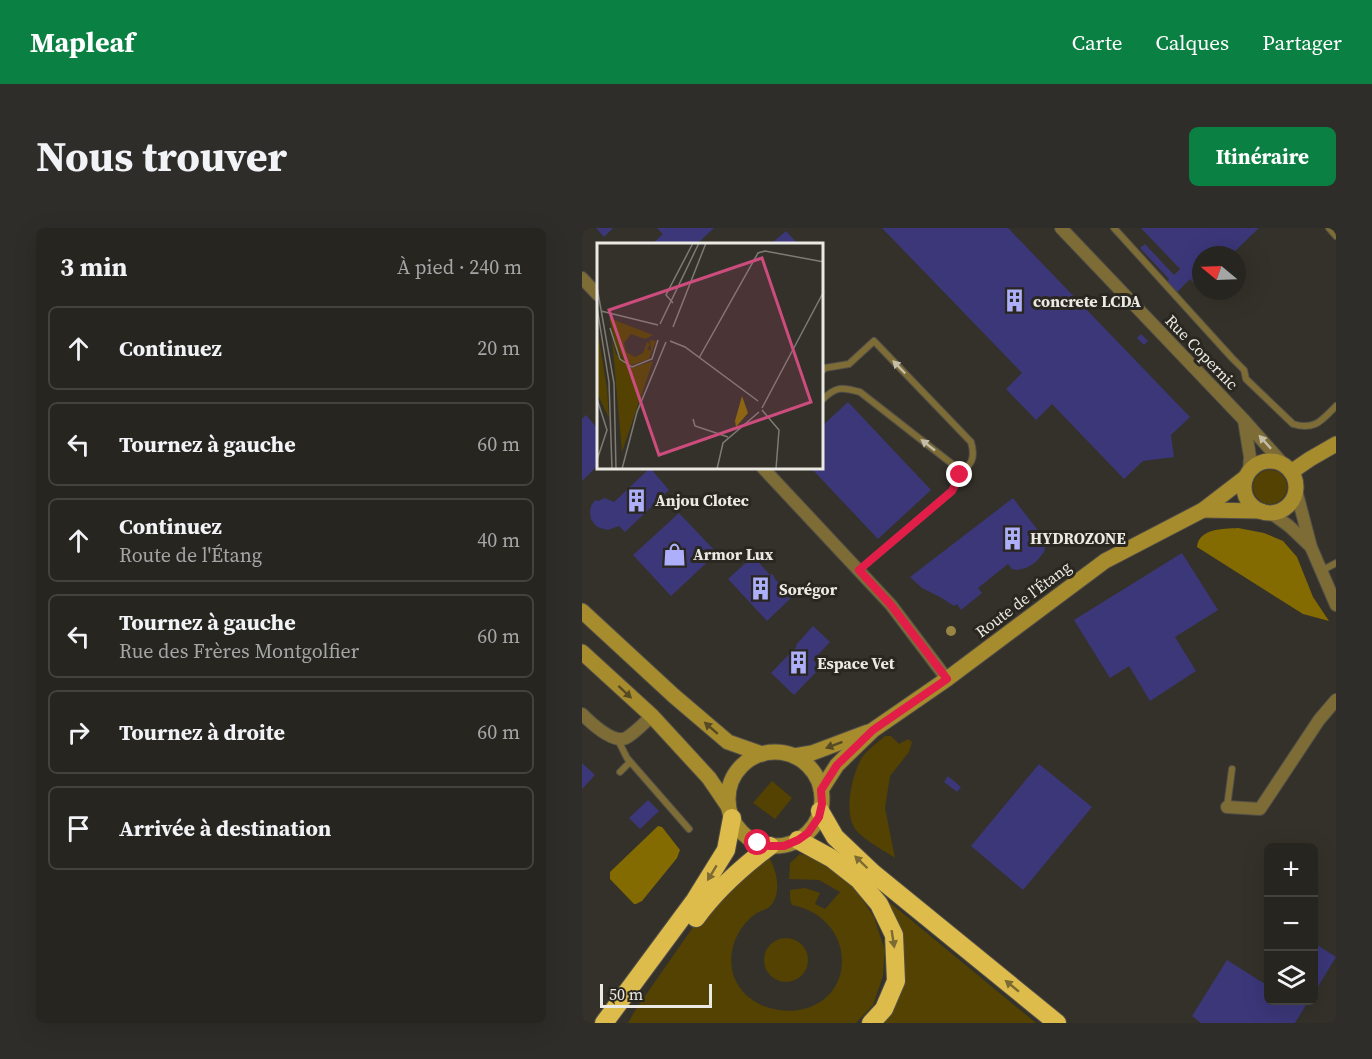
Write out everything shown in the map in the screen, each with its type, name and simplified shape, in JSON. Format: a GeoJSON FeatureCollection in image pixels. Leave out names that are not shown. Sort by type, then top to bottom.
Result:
{"type":"FeatureCollection","features":[{"type":"Feature","properties":{"kind":"highway"},"geometry":{"type":"LineString","coordinates":[[820,811],[835,837],[873,873],[1057,1023]]}},
{"type":"Feature","properties":{"kind":"highway"},"geometry":{"type":"LineString","coordinates":[[614,1019],[726,850],[730,813]]}},
{"type":"Feature","properties":{"kind":"highway"},"geometry":{"type":"LineString","coordinates":[[798,840],[831,858],[859,880],[879,904],[894,935],[896,981],[884,1010],[871,1023]]}},
{"type":"Feature","properties":{"kind":"highway"},"geometry":{"type":"LineString","coordinates":[[614,1019],[705,904],[742,867],[770,846]]}},
{"type":"Feature","properties":{"kind":"street","name":"Rue Copernic"},"geometry":{"type":"LineString","coordinates":[[1061,228],[1288,469]]}},
{"type":"Feature","properties":{"kind":"street"},"geometry":{"type":"LineString","coordinates":[[582,278],[597,295]]}},
{"type":"Feature","properties":{"kind":"street"},"geometry":{"type":"LineString","coordinates":[[1244,420],[1250,457],[1244,489],[1247,498],[1252,506],[1289,526],[1311,547]]}},
{"type":"Feature","properties":{"kind":"street"},"geometry":{"type":"LineString","coordinates":[[1288,469],[1336,444]]}},
{"type":"Feature","properties":{"kind":"street"},"geometry":{"type":"LineString","coordinates":[[1248,475],[1257,464],[1264,462],[1275,461],[1288,469],[1296,482],[1311,547],[1336,605]]}},
{"type":"Feature","properties":{"kind":"street"},"geometry":{"type":"LineString","coordinates":[[765,470],[891,605],[947,679]]}},
{"type":"Feature","properties":{"kind":"street","name":"Route de l'Étang"},"geometry":{"type":"LineString","coordinates":[[873,730],[947,679],[1105,561],[1203,510],[1248,475]]}},
{"type":"Feature","properties":{"kind":"street"},"geometry":{"type":"LineString","coordinates":[[1266,512],[1278,512],[1288,506],[1293,501],[1296,490]]}},
{"type":"Feature","properties":{"kind":"street","name":"Route de l'Étang"},"geometry":{"type":"LineString","coordinates":[[1203,510],[1266,512]]}},
{"type":"Feature","properties":{"kind":"street"},"geometry":{"type":"LineString","coordinates":[[582,611],[674,696],[728,742],[762,754]]}},
{"type":"Feature","properties":{"kind":"street"},"geometry":{"type":"LineString","coordinates":[[582,652],[652,716],[709,777],[738,829],[758,843],[784,846],[798,840],[812,828],[820,811],[822,797],[817,778],[810,767],[794,756]]}},
{"type":"Feature","properties":{"kind":"street"},"geometry":{"type":"LineString","coordinates":[[1227,807],[1260,809],[1319,720],[1336,700]]}},
{"type":"Feature","properties":{"kind":"street"},"geometry":{"type":"LineString","coordinates":[[582,714],[603,733],[617,739],[625,739],[652,716]]}},
{"type":"Feature","properties":{"kind":"street"},"geometry":{"type":"LineString","coordinates":[[730,813],[728,793],[735,774],[749,760],[762,754],[775,752],[794,756],[812,753],[873,730]]}},
{"type":"Feature","properties":{"kind":"street"},"geometry":{"type":"LineString","coordinates":[[821,790],[837,765],[873,730]]}},
{"type":"Feature","properties":{"kind":"lane"},"geometry":{"type":"LineString","coordinates":[[1114,228],[1244,370],[1246,379],[1293,424],[1302,427],[1319,423],[1336,406]]}},
{"type":"Feature","properties":{"kind":"lane"},"geometry":{"type":"LineString","coordinates":[[1329,228],[1336,236]]}},
{"type":"Feature","properties":{"kind":"lane"},"geometry":{"type":"LineString","coordinates":[[824,369],[849,364],[874,341],[972,442],[974,451],[972,463],[960,475],[952,491],[859,570]]}},
{"type":"Feature","properties":{"kind":"lane"},"geometry":{"type":"LineString","coordinates":[[824,398],[831,391],[844,388],[860,392],[956,467],[960,475]]}},
{"type":"Feature","properties":{"kind":"lane"},"geometry":{"type":"LineString","coordinates":[[1321,571],[1336,563]]}},
{"type":"Feature","properties":{"kind":"lane"},"geometry":{"type":"LineString","coordinates":[[617,739],[630,762],[689,829]]}},
{"type":"Feature","properties":{"kind":"lane"},"geometry":{"type":"LineString","coordinates":[[620,772],[630,762]]}},
{"type":"Feature","properties":{"kind":"lane"},"geometry":{"type":"LineString","coordinates":[[1227,807],[1232,770]]}},
{"type":"Feature","properties":{"kind":"shaded area"},"geometry":{"type":"Polygon","coordinates":[[[1270,470],[1282,475],[1287,487],[1282,499],[1270,504],[1258,499],[1253,487],[1258,475],[1270,470]]]}},
{"type":"Feature","properties":{"kind":"shaded area"},"geometry":{"type":"Polygon","coordinates":[[[1238,528],[1264,533],[1283,541],[1297,557],[1313,597],[1329,621],[1303,614],[1197,547],[1202,536],[1207,533],[1219,529],[1238,528]]]}},
{"type":"Feature","properties":{"kind":"shaded area"},"geometry":{"type":"Polygon","coordinates":[[[885,736],[891,736],[899,744],[908,739],[912,742],[909,752],[890,776],[885,808],[895,858],[857,831],[851,820],[849,802],[852,784],[861,759],[885,736]]]}},
{"type":"Feature","properties":{"kind":"shaded area"},"geometry":{"type":"Polygon","coordinates":[[[772,781],[792,798],[775,819],[753,803],[772,781]]]}},
{"type":"Feature","properties":{"kind":"shaded area"},"geometry":{"type":"Polygon","coordinates":[[[658,826],[662,827],[680,850],[677,858],[642,901],[634,904],[610,879],[610,872],[658,826]]]}},
{"type":"Feature","properties":{"kind":"shaded area"},"geometry":{"type":"Polygon","coordinates":[[[800,854],[820,859],[854,887],[874,917],[885,951],[883,976],[873,1005],[856,1023],[628,1023],[698,920],[769,857],[777,880],[777,893],[772,904],[757,913],[738,933],[731,959],[734,977],[743,992],[757,1003],[773,1009],[790,1011],[807,1008],[823,1000],[834,988],[841,971],[842,959],[837,937],[831,928],[814,913],[792,905],[790,890],[805,888],[820,893],[815,904],[825,909],[840,892],[819,880],[789,879],[790,863],[800,854]]]}},
{"type":"Feature","properties":{"kind":"shaded area"},"geometry":{"type":"Polygon","coordinates":[[[883,901],[888,901],[1036,1023],[877,1023],[896,987],[883,901]]]}},
{"type":"Feature","properties":{"kind":"shaded area"},"geometry":{"type":"Polygon","coordinates":[[[786,938],[795,939],[802,944],[807,951],[807,969],[802,976],[795,981],[786,982],[777,981],[770,976],[765,969],[764,960],[765,951],[770,944],[777,939],[786,938]]]}},
{"type":"Feature","properties":{"kind":"building"},"geometry":{"type":"Polygon","coordinates":[[[596,228],[613,228],[604,237],[596,228]]]}},
{"type":"Feature","properties":{"kind":"building"},"geometry":{"type":"Polygon","coordinates":[[[657,228],[714,228],[698,243],[653,243],[663,234],[657,228]]]}},
{"type":"Feature","properties":{"kind":"building","name":"concrete LCDA"},"geometry":{"type":"Polygon","coordinates":[[[882,228],[1008,228],[1190,417],[1171,435],[1174,457],[1143,461],[1124,479],[1052,404],[1036,420],[1006,389],[1022,373],[882,228]]]}},
{"type":"Feature","properties":{"kind":"building"},"geometry":{"type":"Polygon","coordinates":[[[1141,228],[1259,228],[1240,246],[1192,246],[1192,281],[1190,279],[1177,292],[1167,282],[1169,279],[1140,248],[1145,244],[1174,275],[1180,269],[1141,228]]]}},
{"type":"Feature","properties":{"kind":"building"},"geometry":{"type":"Polygon","coordinates":[[[786,231],[797,243],[772,243],[786,231]]]}},
{"type":"Feature","properties":{"kind":"building"},"geometry":{"type":"Polygon","coordinates":[[[1141,334],[1148,341],[1144,345],[1137,338],[1141,334]]]}},
{"type":"Feature","properties":{"kind":"building"},"geometry":{"type":"Polygon","coordinates":[[[848,402],[931,490],[878,539],[813,470],[824,470],[824,424],[848,402]]]}},
{"type":"Feature","properties":{"kind":"building"},"geometry":{"type":"Polygon","coordinates":[[[586,415],[597,428],[597,466],[582,481],[582,419],[586,415]]]}},
{"type":"Feature","properties":{"kind":"building","name":"Anjou Clotec"},"geometry":{"type":"Polygon","coordinates":[[[648,470],[652,470],[669,490],[625,532],[619,526],[608,530],[600,528],[591,519],[591,506],[595,500],[605,498],[614,502],[648,470]]]}},
{"type":"Feature","properties":{"kind":"building"},"geometry":{"type":"Polygon","coordinates":[[[1013,498],[1047,542],[1044,552],[1036,562],[1017,570],[1012,569],[1008,564],[978,588],[982,593],[961,610],[957,604],[954,606],[922,588],[910,577],[1013,498]]]}},
{"type":"Feature","properties":{"kind":"building","name":"Armor Lux"},"geometry":{"type":"Polygon","coordinates":[[[679,513],[717,553],[671,596],[633,555],[679,513]]]}},
{"type":"Feature","properties":{"kind":"building"},"geometry":{"type":"Polygon","coordinates":[[[1182,553],[1218,610],[1175,637],[1196,671],[1150,701],[1129,666],[1110,678],[1074,620],[1182,553]]]}},
{"type":"Feature","properties":{"kind":"building","name":"Sorégor"},"geometry":{"type":"Polygon","coordinates":[[[753,556],[792,597],[767,621],[728,579],[753,556]]]}},
{"type":"Feature","properties":{"kind":"building","name":"Espace Vet"},"geometry":{"type":"Polygon","coordinates":[[[813,626],[830,642],[813,660],[821,667],[794,695],[771,673],[813,626]]]}},
{"type":"Feature","properties":{"kind":"building"},"geometry":{"type":"Polygon","coordinates":[[[582,763],[595,775],[582,789],[582,763]]]}},
{"type":"Feature","properties":{"kind":"building"},"geometry":{"type":"Polygon","coordinates":[[[1039,764],[1092,807],[1023,890],[971,846],[1039,764]]]}},
{"type":"Feature","properties":{"kind":"building"},"geometry":{"type":"Polygon","coordinates":[[[948,776],[961,787],[957,792],[944,782],[948,776]]]}},
{"type":"Feature","properties":{"kind":"building"},"geometry":{"type":"Polygon","coordinates":[[[648,800],[659,811],[640,829],[629,818],[648,800]]]}},
{"type":"Feature","properties":{"kind":"building"},"geometry":{"type":"Polygon","coordinates":[[[1318,946],[1336,957],[1318,986],[1318,946]]]}},
{"type":"Feature","properties":{"kind":"building"},"geometry":{"type":"Polygon","coordinates":[[[1227,960],[1264,983],[1264,1005],[1306,1005],[1295,1023],[1201,1023],[1192,1016],[1227,960]]]}},
{"type":"Feature","properties":{"kind":"place","name":"concrete LCDA"},"geometry":{"type":"Point","coordinates":[1015,301]}},
{"type":"Feature","properties":{"kind":"place","name":"Anjou Clotec"},"geometry":{"type":"Point","coordinates":[637,500]}},
{"type":"Feature","properties":{"kind":"place","name":"HYDROZONE"},"geometry":{"type":"Point","coordinates":[1012,538]}},
{"type":"Feature","properties":{"kind":"place","name":"Armor Lux"},"geometry":{"type":"Point","coordinates":[675,554]}},
{"type":"Feature","properties":{"kind":"place","name":"Sorégor"},"geometry":{"type":"Point","coordinates":[761,589]}},
{"type":"Feature","properties":{"kind":"place","name":"Espace Vet"},"geometry":{"type":"Point","coordinates":[799,663]}},
{"type":"Feature","properties":{"kind":"route"},"geometry":{"type":"LineString","coordinates":[[758,843],[784,846],[808,833],[819,817],[822,804],[821,790],[837,765],[873,730],[947,679],[891,605],[859,570],[952,491],[960,475]]}}]}
